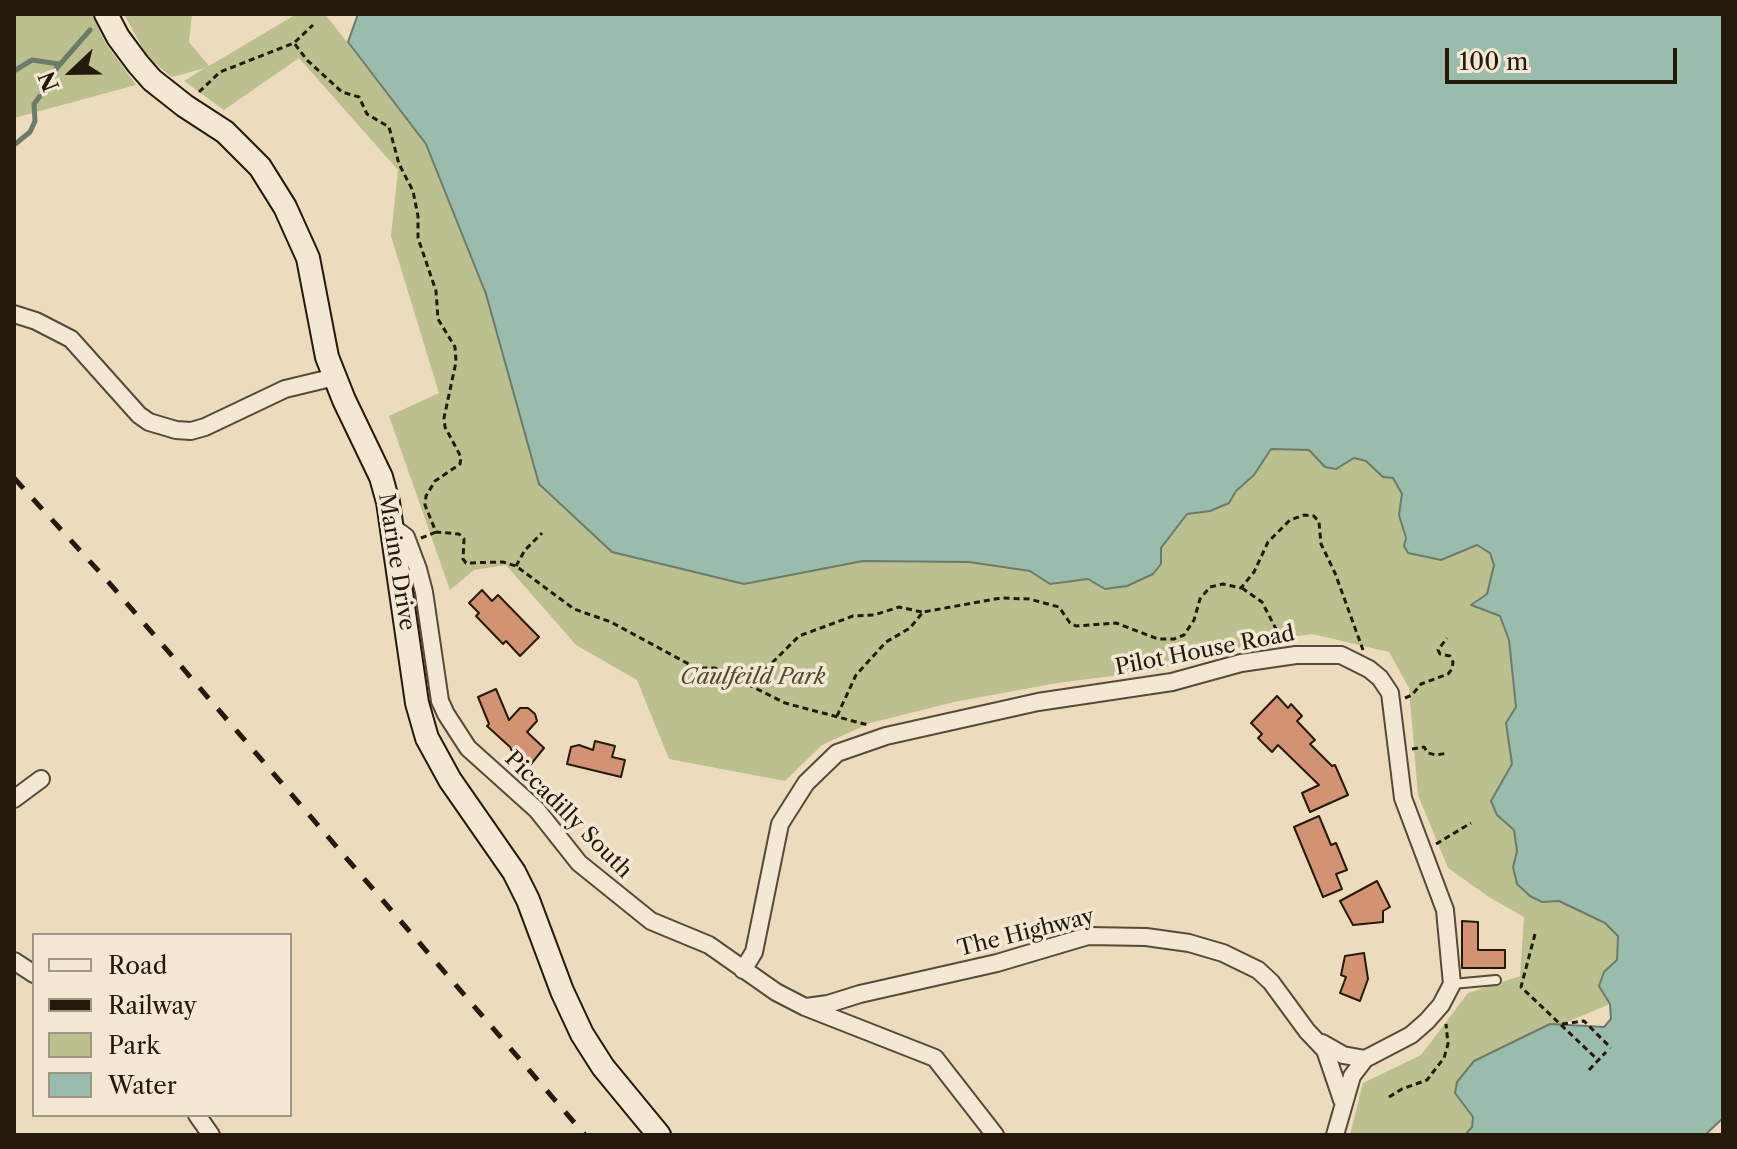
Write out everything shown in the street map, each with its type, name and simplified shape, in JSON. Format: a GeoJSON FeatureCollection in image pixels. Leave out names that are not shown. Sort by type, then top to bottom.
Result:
{"type":"FeatureCollection","features":[{"type":"Feature","properties":{"kind":"main road","name":"Marine Drive"},"geometry":{"type":"LineString","coordinates":[[106,14],[118,37],[152,80],[225,132],[260,167],[285,207],[308,258],[327,357],[381,477],[394,528],[417,703],[432,749],[514,872],[582,1034],[603,1067],[659,1135]]}},
{"type":"Feature","properties":{"kind":"street"},"geometry":{"type":"LineString","coordinates":[[14,314],[36,321],[71,339],[139,415],[149,422],[176,430],[191,431],[205,427],[285,389],[335,377]]}},
{"type":"Feature","properties":{"kind":"street","name":"Piccadilly South"},"geometry":{"type":"LineString","coordinates":[[394,528],[406,537],[424,592],[440,701],[460,737],[537,810],[579,863],[651,921],[709,945],[776,992],[805,1007],[935,1058],[995,1135]]}},
{"type":"Feature","properties":{"kind":"street","name":"Pilot House Road"},"geometry":{"type":"LineString","coordinates":[[743,970],[754,952],[780,824],[815,772],[837,753],[916,728],[1038,702],[1172,682],[1241,663],[1333,653],[1349,657],[1369,669]]}},
{"type":"Feature","properties":{"kind":"street"},"geometry":{"type":"LineString","coordinates":[[1335,1135],[1352,1076],[1365,1059],[1411,1035],[1441,1005],[1452,984],[1445,910],[1403,798],[1393,708],[1386,685],[1369,669]]}},
{"type":"Feature","properties":{"kind":"street"},"geometry":{"type":"LineString","coordinates":[[14,799],[41,779]]}},
{"type":"Feature","properties":{"kind":"street","name":"The Highway"},"geometry":{"type":"LineString","coordinates":[[805,1007],[997,963],[1088,936],[1146,937],[1189,943],[1223,953],[1258,970],[1271,982],[1307,1031],[1319,1041],[1343,1055],[1365,1059]]}},
{"type":"Feature","properties":{"kind":"street"},"geometry":{"type":"LineString","coordinates":[[14,961],[32,973]]}},
{"type":"Feature","properties":{"kind":"street","name":"The Highway"},"geometry":{"type":"LineString","coordinates":[[1319,1041],[1333,1070],[1343,1104]]}},
{"type":"Feature","properties":{"kind":"street"},"geometry":{"type":"LineString","coordinates":[[198,1117],[211,1135]]}},
{"type":"Feature","properties":{"kind":"lane"},"geometry":{"type":"LineString","coordinates":[[1452,984],[1496,980]]}},
{"type":"Feature","properties":{"kind":"path"},"geometry":{"type":"LineString","coordinates":[[185,106],[220,72],[294,43],[313,25]]}},
{"type":"Feature","properties":{"kind":"path"},"geometry":{"type":"LineString","coordinates":[[294,43],[307,60],[342,92],[359,97],[367,114],[389,127],[399,164],[413,191],[418,238],[436,291],[435,310],[455,347],[456,362],[444,418],[445,427],[461,457],[460,464],[435,481],[426,496],[425,505],[436,532],[459,534],[464,539],[463,559],[466,563],[503,562],[516,566],[574,609],[611,622],[696,668],[715,668],[785,703],[874,727]]}},
{"type":"Feature","properties":{"kind":"path"},"geometry":{"type":"LineString","coordinates":[[1241,588],[1254,572],[1268,542],[1290,520],[1304,515],[1314,516],[1319,522],[1321,544],[1355,625],[1369,669]]}},
{"type":"Feature","properties":{"kind":"path"},"geometry":{"type":"LineString","coordinates":[[516,566],[525,550],[542,533]]}},
{"type":"Feature","properties":{"kind":"path"},"geometry":{"type":"LineString","coordinates":[[751,684],[799,636],[853,616],[874,615],[899,607],[923,612],[1001,598],[1029,599],[1059,607],[1076,626],[1116,623],[1158,639],[1174,639],[1184,635],[1194,620],[1200,599],[1210,587],[1223,584],[1241,588],[1262,602],[1276,629],[1292,644],[1296,655]]}},
{"type":"Feature","properties":{"kind":"path"},"geometry":{"type":"LineString","coordinates":[[837,716],[856,675],[886,642],[910,628],[923,612]]}},
{"type":"Feature","properties":{"kind":"path"},"geometry":{"type":"LineString","coordinates":[[1393,708],[1412,695],[1421,684],[1448,674],[1453,662],[1450,656],[1440,654],[1438,650],[1447,638]]}},
{"type":"Feature","properties":{"kind":"path"},"geometry":{"type":"LineString","coordinates":[[1397,755],[1424,747],[1428,753],[1448,753]]}},
{"type":"Feature","properties":{"kind":"path"},"geometry":{"type":"LineString","coordinates":[[1421,850],[1445,840],[1471,823]]}},
{"type":"Feature","properties":{"kind":"path"},"geometry":{"type":"LineString","coordinates":[[1535,934],[1521,987],[1598,1060]]}},
{"type":"Feature","properties":{"kind":"path"},"geometry":{"type":"LineString","coordinates":[[1389,1097],[1427,1080],[1444,1058],[1448,1044],[1441,1005]]}},
{"type":"Feature","properties":{"kind":"path"},"geometry":{"type":"LineString","coordinates":[[1562,1024],[1584,1021],[1611,1048]]}},
{"type":"Feature","properties":{"kind":"path"},"geometry":{"type":"LineString","coordinates":[[1589,1070],[1606,1052]]}},
{"type":"Feature","properties":{"kind":"green space"},"geometry":{"type":"Polygon","coordinates":[[[14,14],[92,14],[106,44],[136,85],[14,118],[14,14]]]}},
{"type":"Feature","properties":{"kind":"green space","name":"Caulfeild Park"},"geometry":{"type":"Polygon","coordinates":[[[124,14],[192,14],[189,42],[209,66],[295,15],[325,14],[426,144],[486,294],[539,484],[744,584],[863,561],[969,562],[1030,571],[1050,584],[1088,578],[1161,564],[1161,549],[1187,514],[1210,511],[1229,503],[1236,491],[1254,475],[1271,449],[1309,450],[1325,467],[1336,469],[1354,458],[1366,461],[1383,476],[1393,478],[1402,494],[1399,515],[1408,553],[1441,560],[1477,545],[1491,553],[1494,565],[1487,594],[1476,600],[1478,609],[1500,616],[1509,640],[1516,707],[1507,723],[1512,764],[1491,801],[1497,815],[1514,830],[1517,851],[1513,867],[1542,902],[1559,901],[1605,923],[1618,935],[1617,960],[1604,972],[1599,986],[1610,1004],[1474,1061],[1457,1082],[1455,1092],[1473,1117],[1472,1127],[1465,1135],[1350,1135],[1363,1083],[1421,1055],[1468,993],[1520,976],[1524,917],[1448,868],[1418,795],[1409,688],[1389,652],[1312,634],[1261,642],[1152,671],[1057,683],[954,702],[870,723],[822,745],[785,781],[669,759],[637,680],[576,645],[506,565],[474,570],[450,590],[389,416],[439,393],[391,236],[398,170],[299,58],[224,110],[184,81],[205,68],[172,77],[148,58],[124,14]]]}},
{"type":"Feature","properties":{"kind":"water"},"geometry":{"type":"Polygon","coordinates":[[[358,14],[1723,14],[1723,1118],[1705,1135],[1465,1135],[1472,1127],[1473,1117],[1455,1093],[1457,1082],[1474,1061],[1550,1024],[1604,1027],[1611,1019],[1610,1004],[1599,986],[1604,972],[1617,960],[1618,936],[1605,923],[1559,901],[1542,902],[1517,884],[1513,867],[1517,851],[1514,830],[1497,815],[1491,801],[1512,764],[1506,723],[1516,707],[1509,640],[1500,616],[1471,605],[1487,594],[1494,565],[1490,553],[1477,545],[1441,560],[1408,553],[1399,515],[1402,494],[1393,478],[1383,477],[1366,461],[1354,458],[1336,469],[1325,467],[1309,450],[1271,449],[1254,475],[1236,491],[1229,503],[1210,511],[1187,514],[1161,548],[1161,564],[1153,574],[1127,586],[1105,589],[1088,579],[1050,584],[1030,571],[969,562],[863,561],[744,584],[612,552],[539,484],[486,294],[426,144],[348,42],[358,14]]]}},
{"type":"Feature","properties":{"kind":"building"},"geometry":{"type":"Polygon","coordinates":[[[482,590],[492,601],[498,595],[539,637],[520,656],[506,641],[503,644],[476,616],[479,613],[469,603],[482,590]]]}},
{"type":"Feature","properties":{"kind":"building"},"geometry":{"type":"Polygon","coordinates":[[[496,689],[509,720],[520,708],[528,708],[535,714],[537,721],[527,732],[544,748],[531,764],[521,756],[515,757],[510,747],[487,726],[489,724],[478,697],[496,689]]]}},
{"type":"Feature","properties":{"kind":"building"},"geometry":{"type":"Polygon","coordinates":[[[1277,696],[1288,708],[1291,704],[1302,716],[1297,721],[1315,740],[1310,744],[1332,766],[1335,765],[1348,795],[1310,812],[1302,793],[1319,785],[1278,745],[1272,752],[1258,738],[1262,734],[1251,723],[1277,696]]]}},
{"type":"Feature","properties":{"kind":"building"},"geometry":{"type":"Polygon","coordinates":[[[595,741],[615,746],[612,757],[625,760],[621,777],[567,764],[571,747],[579,745],[593,750],[595,741]]]}},
{"type":"Feature","properties":{"kind":"building"},"geometry":{"type":"Polygon","coordinates":[[[1319,816],[1331,845],[1336,843],[1347,870],[1336,874],[1342,889],[1323,897],[1294,827],[1319,816]]]}},
{"type":"Feature","properties":{"kind":"building"},"geometry":{"type":"Polygon","coordinates":[[[1377,881],[1390,907],[1383,911],[1383,922],[1353,925],[1340,901],[1377,881]]]}},
{"type":"Feature","properties":{"kind":"building"},"geometry":{"type":"Polygon","coordinates":[[[1462,921],[1478,922],[1478,950],[1505,950],[1505,968],[1462,968],[1462,921]]]}},
{"type":"Feature","properties":{"kind":"building"},"geometry":{"type":"Polygon","coordinates":[[[1364,953],[1368,979],[1360,1001],[1340,993],[1346,977],[1341,975],[1345,956],[1364,953]]]}},
{"type":"Feature","properties":{"kind":"waterway"},"geometry":{"type":"LineString","coordinates":[[14,145],[30,132],[35,121],[34,104],[46,88],[49,77],[90,30]]}},
{"type":"Feature","properties":{"kind":"waterway"},"geometry":{"type":"LineString","coordinates":[[14,71],[32,60],[59,64]]}},
{"type":"Feature","properties":{"kind":"railway"},"geometry":{"type":"LineString","coordinates":[[14,478],[105,578],[585,1135]]}}]}
